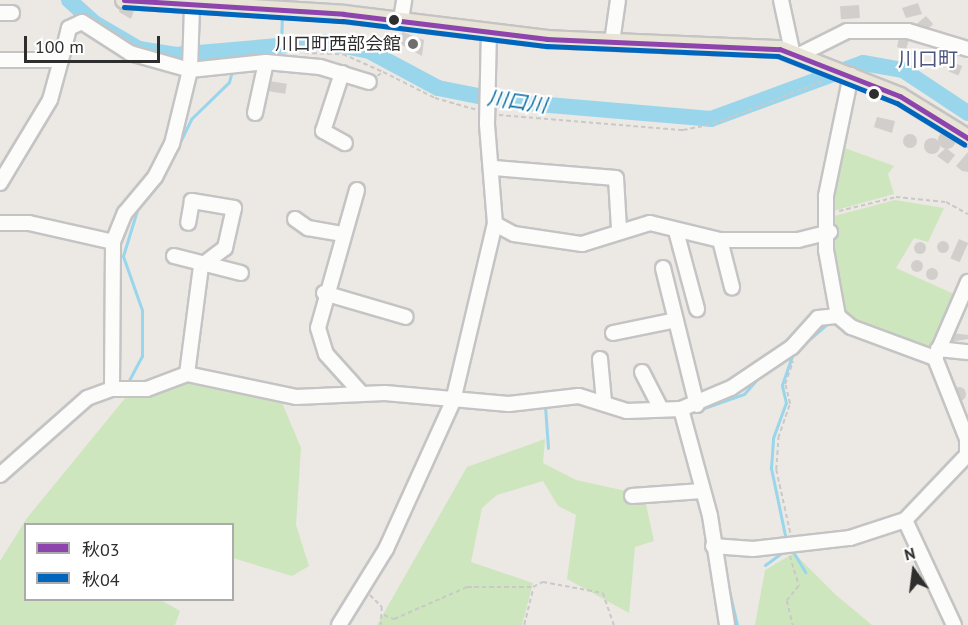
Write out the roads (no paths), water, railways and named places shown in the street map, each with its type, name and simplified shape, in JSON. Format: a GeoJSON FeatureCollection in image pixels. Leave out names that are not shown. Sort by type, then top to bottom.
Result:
{"type":"FeatureCollection","features":[{"type":"Feature","properties":{"kind":"main road"},"geometry":{"type":"LineString","coordinates":[[124,0],[192,6],[285,6],[489,32],[612,42],[748,45],[800,54],[851,75],[919,106],[968,138]]}},
{"type":"Feature","properties":{"kind":"street"},"geometry":{"type":"LineString","coordinates":[[400,20],[404,0]]}},
{"type":"Feature","properties":{"kind":"street"},"geometry":{"type":"LineString","coordinates":[[612,42],[618,0]]}},
{"type":"Feature","properties":{"kind":"street"},"geometry":{"type":"LineString","coordinates":[[781,0],[800,54],[847,31],[908,31],[968,49]]}},
{"type":"Feature","properties":{"kind":"street"},"geometry":{"type":"LineString","coordinates":[[112,389],[113,242],[125,213],[155,177],[172,144],[191,67],[192,6]]}},
{"type":"Feature","properties":{"kind":"street"},"geometry":{"type":"LineString","coordinates":[[0,183],[50,100],[69,28],[82,22],[130,53],[191,67],[266,62],[342,73],[369,82]]}},
{"type":"Feature","properties":{"kind":"street"},"geometry":{"type":"LineString","coordinates":[[339,625],[363,589],[453,401],[495,224],[494,168],[487,114],[489,32]]}},
{"type":"Feature","properties":{"kind":"street"},"geometry":{"type":"LineString","coordinates":[[0,60],[61,60]]}},
{"type":"Feature","properties":{"kind":"street"},"geometry":{"type":"LineString","coordinates":[[255,113],[266,62]]}},
{"type":"Feature","properties":{"kind":"street"},"geometry":{"type":"LineString","coordinates":[[342,73],[323,131],[324,136],[345,143]]}},
{"type":"Feature","properties":{"kind":"street"},"geometry":{"type":"LineString","coordinates":[[851,75],[826,196],[830,214],[830,232],[826,250],[838,316],[851,327],[937,353],[968,352]]}},
{"type":"Feature","properties":{"kind":"street"},"geometry":{"type":"LineString","coordinates":[[494,168],[616,178],[619,228]]}},
{"type":"Feature","properties":{"kind":"street"},"geometry":{"type":"LineString","coordinates":[[357,190],[341,234],[324,293],[320,339],[337,369],[362,394]]}},
{"type":"Feature","properties":{"kind":"street"},"geometry":{"type":"LineString","coordinates":[[187,374],[201,266],[225,248],[234,208],[192,201],[188,223]]}},
{"type":"Feature","properties":{"kind":"street"},"geometry":{"type":"LineString","coordinates":[[295,219],[308,228],[341,234]]}},
{"type":"Feature","properties":{"kind":"street"},"geometry":{"type":"LineString","coordinates":[[0,224],[29,223],[113,242]]}},
{"type":"Feature","properties":{"kind":"street"},"geometry":{"type":"LineString","coordinates":[[495,224],[514,234],[582,244],[619,228],[650,223],[720,240],[798,240],[830,232]]}},
{"type":"Feature","properties":{"kind":"street"},"geometry":{"type":"LineString","coordinates":[[676,231],[697,309]]}},
{"type":"Feature","properties":{"kind":"street"},"geometry":{"type":"LineString","coordinates":[[720,240],[732,287]]}},
{"type":"Feature","properties":{"kind":"street"},"geometry":{"type":"LineString","coordinates":[[174,256],[207,262],[241,273]]}},
{"type":"Feature","properties":{"kind":"street"},"geometry":{"type":"LineString","coordinates":[[663,268],[697,405]]}},
{"type":"Feature","properties":{"kind":"street"},"geometry":{"type":"LineString","coordinates":[[669,294],[691,288]]}},
{"type":"Feature","properties":{"kind":"street"},"geometry":{"type":"LineString","coordinates":[[713,546],[791,544],[850,538],[905,520],[968,455],[967,439],[937,353],[966,288]]}},
{"type":"Feature","properties":{"kind":"street"},"geometry":{"type":"LineString","coordinates":[[324,293],[406,316]]}},
{"type":"Feature","properties":{"kind":"street"},"geometry":{"type":"LineString","coordinates":[[0,475],[87,398],[112,389],[147,389],[187,374],[296,397],[362,394],[509,404],[579,396],[604,401],[627,411],[661,409],[682,413],[792,347],[818,318],[838,316]]}},
{"type":"Feature","properties":{"kind":"street"},"geometry":{"type":"LineString","coordinates":[[613,333],[676,320]]}},
{"type":"Feature","properties":{"kind":"street"},"geometry":{"type":"LineString","coordinates":[[600,359],[604,401]]}},
{"type":"Feature","properties":{"kind":"street"},"geometry":{"type":"LineString","coordinates":[[642,372],[661,409]]}},
{"type":"Feature","properties":{"kind":"street"},"geometry":{"type":"LineString","coordinates":[[682,413],[702,491],[727,625]]}},
{"type":"Feature","properties":{"kind":"street"},"geometry":{"type":"LineString","coordinates":[[632,496],[702,491]]}},
{"type":"Feature","properties":{"kind":"street"},"geometry":{"type":"LineString","coordinates":[[905,520],[954,625]]}},
{"type":"Feature","properties":{"kind":"waterway","name":"川口川"},"geometry":{"type":"LineString","coordinates":[[69,0],[96,24],[139,49],[175,55],[324,42],[369,51],[438,88],[503,101],[711,119],[863,63],[903,70],[968,113]]}},
{"type":"Feature","properties":{"kind":"waterway"},"geometry":{"type":"LineString","coordinates":[[281,44],[282,17]]}},
{"type":"Feature","properties":{"kind":"waterway"},"geometry":{"type":"LineString","coordinates":[[235,60],[241,49]]}},
{"type":"Feature","properties":{"kind":"waterway"},"geometry":{"type":"LineString","coordinates":[[178,146],[191,119],[229,82],[232,71]]}},
{"type":"Feature","properties":{"kind":"waterway"},"geometry":{"type":"LineString","coordinates":[[127,384],[142,356],[142,310],[123,256],[138,207]]}},
{"type":"Feature","properties":{"kind":"waterway"},"geometry":{"type":"LineString","coordinates":[[805,343],[829,322]]}},
{"type":"Feature","properties":{"kind":"waterway"},"geometry":{"type":"LineString","coordinates":[[786,540],[771,468],[773,438],[786,403],[782,385],[793,353]]}},
{"type":"Feature","properties":{"kind":"waterway"},"geometry":{"type":"LineString","coordinates":[[769,370],[788,357]]}},
{"type":"Feature","properties":{"kind":"waterway"},"geometry":{"type":"LineString","coordinates":[[687,414],[744,394],[759,377]]}},
{"type":"Feature","properties":{"kind":"waterway"},"geometry":{"type":"LineString","coordinates":[[567,404],[581,403]]}},
{"type":"Feature","properties":{"kind":"waterway"},"geometry":{"type":"LineString","coordinates":[[545,406],[548,448]]}},
{"type":"Feature","properties":{"kind":"waterway"},"geometry":{"type":"LineString","coordinates":[[607,411],[626,417]]}},
{"type":"Feature","properties":{"kind":"waterway"},"geometry":{"type":"LineString","coordinates":[[636,417],[677,416]]}},
{"type":"Feature","properties":{"kind":"waterway"},"geometry":{"type":"LineString","coordinates":[[792,550],[805,572]]}},
{"type":"Feature","properties":{"kind":"waterway"},"geometry":{"type":"LineString","coordinates":[[765,565],[783,552]]}},
{"type":"Feature","properties":{"kind":"waterway"},"geometry":{"type":"LineString","coordinates":[[728,586],[737,625]]}},
{"type":"Feature","properties":{"kind":"place","name":"川口町西部会館"},"geometry":{"type":"Point","coordinates":[413,44]}},
{"type":"Feature","properties":{"kind":"district","name":"川口町"},"geometry":{"type":"Point","coordinates":[928,59]}}]}
